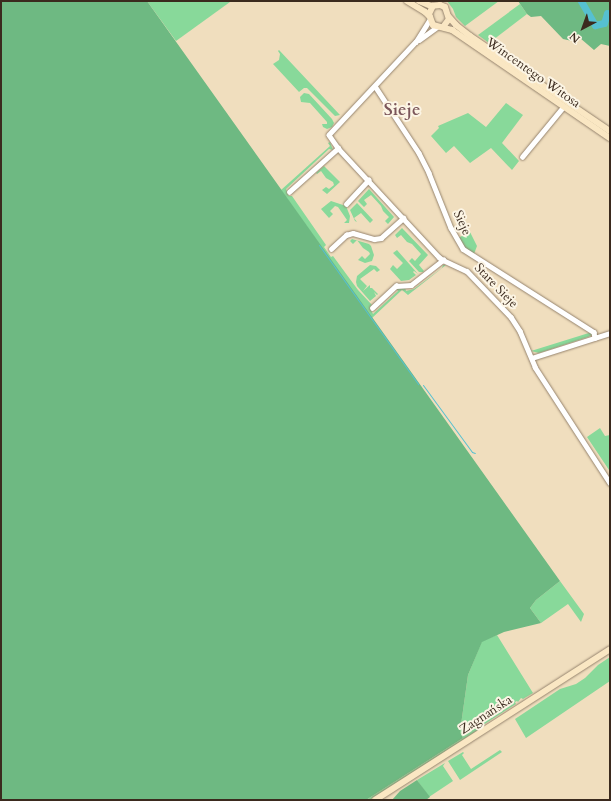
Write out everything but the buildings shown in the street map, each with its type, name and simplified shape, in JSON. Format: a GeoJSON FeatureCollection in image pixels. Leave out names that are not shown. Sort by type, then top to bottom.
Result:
{"type":"FeatureCollection","features":[{"type":"Feature","properties":{"kind":"main road"},"geometry":{"type":"LineString","coordinates":[[407,1],[425,12],[430,19],[440,27],[448,21],[449,17],[445,7],[440,5],[434,6],[419,1]]}},
{"type":"Feature","properties":{"kind":"main road"},"geometry":{"type":"LineString","coordinates":[[430,19],[429,12],[434,6]]}},
{"type":"Feature","properties":{"kind":"main road","name":"Wincentego Witosa"},"geometry":{"type":"LineString","coordinates":[[449,17],[456,25],[470,36],[610,131]]}},
{"type":"Feature","properties":{"kind":"main road","name":"Wincentego Witosa"},"geometry":{"type":"LineString","coordinates":[[440,27],[452,30],[514,72],[563,108],[610,138]]}},
{"type":"Feature","properties":{"kind":"main road","name":"Zagnańska"},"geometry":{"type":"LineString","coordinates":[[375,800],[610,649]]}},
{"type":"Feature","properties":{"kind":"street"},"geometry":{"type":"LineString","coordinates":[[376,86],[416,42],[430,19]]}},
{"type":"Feature","properties":{"kind":"street"},"geometry":{"type":"LineString","coordinates":[[416,42],[440,27]]}},
{"type":"Feature","properties":{"kind":"street","name":"Stare Sieje"},"geometry":{"type":"LineString","coordinates":[[376,86],[329,135],[338,148],[443,260],[467,271],[511,318],[520,331],[535,367],[610,483]]}},
{"type":"Feature","properties":{"kind":"street","name":"Sieje"},"geometry":{"type":"LineString","coordinates":[[376,86],[419,153],[438,194],[451,228],[464,249],[594,332],[596,338]]}},
{"type":"Feature","properties":{"kind":"street"},"geometry":{"type":"LineString","coordinates":[[522,157],[563,108]]}},
{"type":"Feature","properties":{"kind":"street"},"geometry":{"type":"LineString","coordinates":[[289,192],[338,148]]}},
{"type":"Feature","properties":{"kind":"street"},"geometry":{"type":"LineString","coordinates":[[346,204],[368,180]]}},
{"type":"Feature","properties":{"kind":"street"},"geometry":{"type":"LineString","coordinates":[[332,249],[351,233],[374,239],[381,238],[403,218]]}},
{"type":"Feature","properties":{"kind":"street"},"geometry":{"type":"LineString","coordinates":[[372,308],[396,286],[411,285],[443,260]]}},
{"type":"Feature","properties":{"kind":"street"},"geometry":{"type":"LineString","coordinates":[[532,358],[610,333]]}},
{"type":"Feature","properties":{"kind":"green space"},"geometry":{"type":"Polygon","coordinates":[[[1,1],[147,1],[560,581],[536,600],[530,608],[541,623],[504,632],[482,642],[468,675],[460,732],[463,738],[366,800],[1,800],[1,1]]]}},
{"type":"Feature","properties":{"kind":"green space"},"geometry":{"type":"Polygon","coordinates":[[[147,1],[229,1],[230,2],[176,41],[147,1]]]}},
{"type":"Feature","properties":{"kind":"green space"},"geometry":{"type":"Polygon","coordinates":[[[447,1],[499,1],[465,26],[456,17],[453,9],[447,1]]]}},
{"type":"Feature","properties":{"kind":"green space"},"geometry":{"type":"Polygon","coordinates":[[[518,1],[610,1],[610,46],[601,44],[594,50],[580,38],[572,41],[563,39],[541,16],[531,17],[527,14],[518,1]]]}},
{"type":"Feature","properties":{"kind":"green space"},"geometry":{"type":"Polygon","coordinates":[[[520,4],[527,14],[489,43],[478,35],[520,4]]]}},
{"type":"Feature","properties":{"kind":"green space"},"geometry":{"type":"Polygon","coordinates":[[[279,50],[340,115],[335,116],[307,88],[304,88],[299,92],[273,64],[279,60],[279,50]]]}},
{"type":"Feature","properties":{"kind":"green space"},"geometry":{"type":"Polygon","coordinates":[[[304,93],[309,94],[332,119],[334,123],[332,127],[327,129],[323,127],[322,124],[327,124],[327,122],[310,103],[301,102],[300,97],[304,93]]]}},
{"type":"Feature","properties":{"kind":"green space"},"geometry":{"type":"Polygon","coordinates":[[[506,103],[523,115],[502,143],[519,161],[512,170],[491,148],[470,163],[454,146],[446,153],[431,136],[439,128],[438,126],[468,113],[486,127],[506,103]]]}},
{"type":"Feature","properties":{"kind":"green space"},"geometry":{"type":"Polygon","coordinates":[[[330,142],[333,150],[329,149],[286,189],[289,196],[292,196],[326,245],[324,247],[331,257],[333,256],[358,290],[372,305],[370,308],[373,314],[398,291],[396,288],[405,287],[406,291],[414,289],[442,268],[443,265],[446,265],[408,295],[402,290],[372,318],[281,190],[330,146],[328,143],[330,142]]]}},
{"type":"Feature","properties":{"kind":"green space"},"geometry":{"type":"Polygon","coordinates":[[[324,166],[340,182],[327,194],[322,190],[326,187],[329,189],[334,185],[333,182],[326,178],[321,171],[317,174],[316,173],[324,166]]]}},
{"type":"Feature","properties":{"kind":"green space"},"geometry":{"type":"Polygon","coordinates":[[[369,189],[394,217],[388,224],[385,221],[389,217],[371,195],[364,200],[367,204],[364,207],[358,201],[369,189]]]}},
{"type":"Feature","properties":{"kind":"green space"},"geometry":{"type":"Polygon","coordinates":[[[331,201],[346,206],[350,216],[349,223],[344,223],[347,220],[338,207],[335,206],[330,211],[333,214],[329,218],[321,209],[331,201]]]}},
{"type":"Feature","properties":{"kind":"green space"},"geometry":{"type":"Polygon","coordinates":[[[357,203],[373,220],[370,223],[361,213],[354,218],[357,222],[355,221],[350,210],[357,203]]]}},
{"type":"Feature","properties":{"kind":"green space"},"geometry":{"type":"Polygon","coordinates":[[[402,228],[428,255],[419,265],[424,271],[423,272],[419,272],[409,261],[412,258],[415,261],[421,254],[401,235],[397,238],[395,235],[402,228]]]}},
{"type":"Feature","properties":{"kind":"green space"},"geometry":{"type":"Polygon","coordinates":[[[470,232],[477,246],[474,254],[465,248],[458,238],[470,232]]]}},
{"type":"Feature","properties":{"kind":"green space"},"geometry":{"type":"Polygon","coordinates":[[[352,239],[357,240],[353,244],[350,241],[352,239]]]}},
{"type":"Feature","properties":{"kind":"green space"},"geometry":{"type":"Polygon","coordinates":[[[357,241],[369,244],[371,246],[374,255],[372,261],[365,263],[358,260],[362,256],[365,259],[370,254],[357,241]]]}},
{"type":"Feature","properties":{"kind":"green space"},"geometry":{"type":"Polygon","coordinates":[[[397,250],[418,274],[414,271],[413,272],[416,275],[409,280],[401,281],[390,269],[393,265],[397,269],[403,263],[393,253],[397,250]]]}},
{"type":"Feature","properties":{"kind":"green space"},"geometry":{"type":"Polygon","coordinates":[[[370,265],[376,266],[380,270],[377,272],[374,269],[360,279],[367,286],[363,291],[370,285],[370,288],[378,294],[377,295],[374,292],[376,296],[370,301],[357,286],[356,282],[357,276],[370,265]]]}},
{"type":"Feature","properties":{"kind":"green space"},"geometry":{"type":"Polygon","coordinates":[[[592,332],[592,335],[588,337],[539,353],[531,351],[592,332]]]}},
{"type":"Feature","properties":{"kind":"green space"},"geometry":{"type":"Polygon","coordinates":[[[600,428],[605,436],[610,435],[609,470],[587,437],[600,428]]]}},
{"type":"Feature","properties":{"kind":"green space"},"geometry":{"type":"Polygon","coordinates":[[[560,581],[584,614],[581,622],[568,604],[541,623],[530,608],[536,600],[560,581]]]}},
{"type":"Feature","properties":{"kind":"green space"},"geometry":{"type":"Polygon","coordinates":[[[497,635],[533,693],[523,699],[521,698],[518,702],[515,702],[516,704],[480,727],[479,725],[476,726],[478,730],[371,800],[366,800],[463,738],[460,732],[468,675],[482,641],[497,635]]]}},
{"type":"Feature","properties":{"kind":"green space"},"geometry":{"type":"Polygon","coordinates":[[[610,657],[610,681],[526,738],[515,719],[560,689],[576,684],[610,657]]]}},
{"type":"Feature","properties":{"kind":"green space"},"geometry":{"type":"Polygon","coordinates":[[[500,750],[502,752],[460,780],[448,761],[463,752],[464,753],[462,755],[471,769],[500,750]]]}},
{"type":"Feature","properties":{"kind":"green space"},"geometry":{"type":"Polygon","coordinates":[[[445,763],[443,766],[453,781],[429,797],[417,780],[445,763]]]}},
{"type":"Feature","properties":{"kind":"green space"},"geometry":{"type":"Polygon","coordinates":[[[417,780],[430,797],[426,800],[392,800],[400,791],[417,780]]]}},
{"type":"Feature","properties":{"kind":"waterway"},"geometry":{"type":"LineString","coordinates":[[581,1],[595,25],[604,23],[607,13],[610,14]]}},
{"type":"Feature","properties":{"kind":"waterway"},"geometry":{"type":"LineString","coordinates":[[319,245],[418,384]]}},
{"type":"Feature","properties":{"kind":"waterway"},"geometry":{"type":"LineString","coordinates":[[423,385],[472,452],[475,453]]}},
{"type":"Feature","properties":{"kind":"district","name":"Sieje"},"geometry":{"type":"Point","coordinates":[402,110]}}]}
